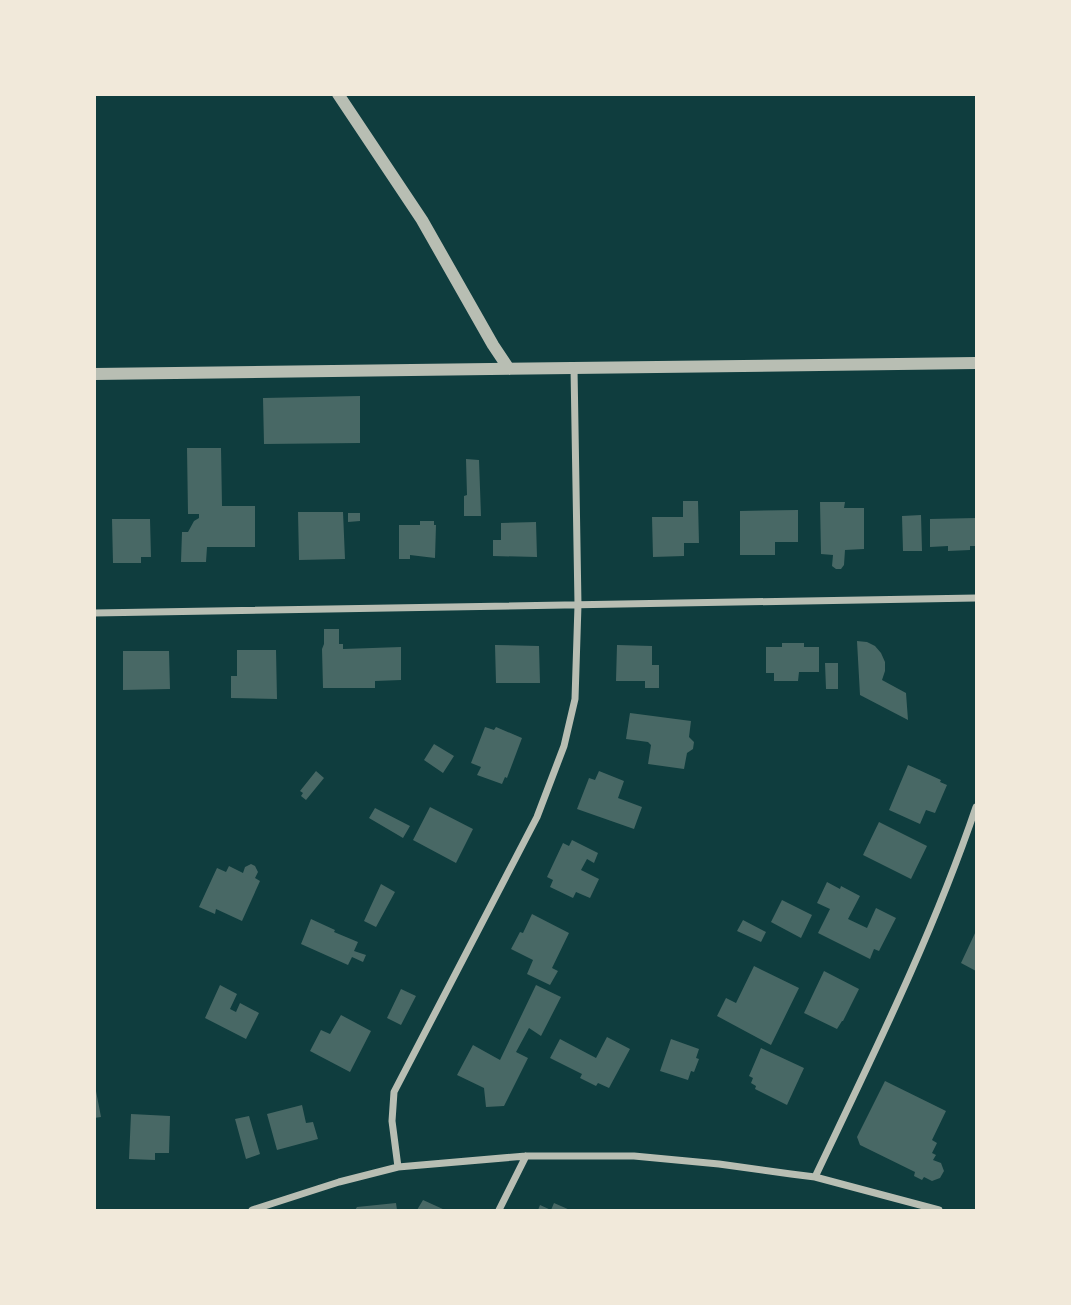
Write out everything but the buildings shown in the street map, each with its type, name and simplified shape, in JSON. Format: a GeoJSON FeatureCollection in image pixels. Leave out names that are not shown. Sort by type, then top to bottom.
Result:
{"type":"FeatureCollection","features":[{"type":"Feature","properties":{"kind":"street"},"geometry":{"type":"LineString","coordinates":[[338,94],[422,220],[509,369]]}},
{"type":"Feature","properties":{"kind":"street"},"geometry":{"type":"LineString","coordinates":[[94,374],[976,363]]}},
{"type":"Feature","properties":{"kind":"street"},"geometry":{"type":"LineString","coordinates":[[398,1167],[392,1121],[394,1092],[537,817],[564,746],[575,699],[578,605],[573,368]]}},
{"type":"Feature","properties":{"kind":"street"},"geometry":{"type":"LineString","coordinates":[[94,613],[976,598]]}},
{"type":"Feature","properties":{"kind":"street"},"geometry":{"type":"LineString","coordinates":[[815,1177],[893,1013],[960,855],[976,807]]}},
{"type":"Feature","properties":{"kind":"street"},"geometry":{"type":"LineString","coordinates":[[499,1210],[526,1156]]}},
{"type":"Feature","properties":{"kind":"street"},"geometry":{"type":"LineString","coordinates":[[252,1210],[339,1181],[398,1167],[526,1156],[634,1156],[719,1164],[815,1177],[935,1210]]}}]}
